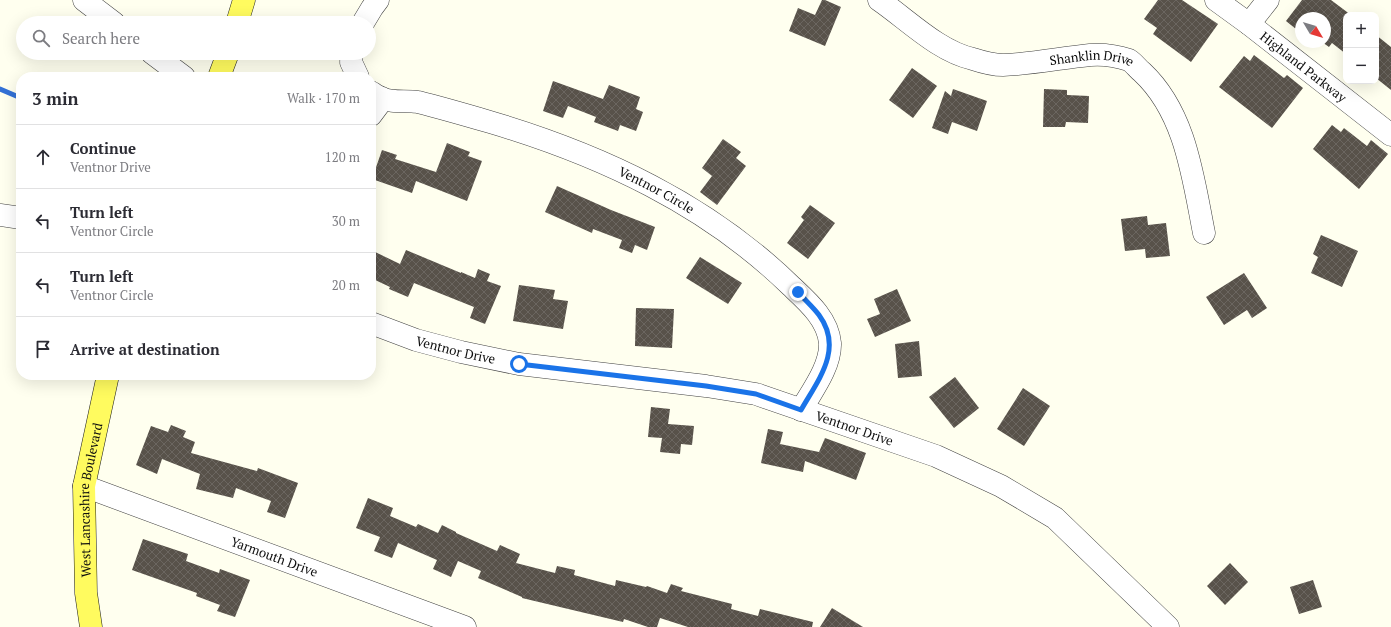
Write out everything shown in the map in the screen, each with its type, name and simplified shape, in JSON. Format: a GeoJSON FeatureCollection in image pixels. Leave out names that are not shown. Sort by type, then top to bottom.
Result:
{"type":"FeatureCollection","features":[{"type":"Feature","properties":{"kind":"main road"},"geometry":{"type":"LineString","coordinates":[[240,16],[244,0]]}},
{"type":"Feature","properties":{"kind":"main road"},"geometry":{"type":"LineString","coordinates":[[221,72],[225,60]]}},
{"type":"Feature","properties":{"kind":"main road","name":"West Lancashire Boulevard"},"geometry":{"type":"LineString","coordinates":[[90,627],[86,593],[84,486],[107,380]]}},
{"type":"Feature","properties":{"kind":"street"},"geometry":{"type":"LineString","coordinates":[[84,0],[105,16]]}},
{"type":"Feature","properties":{"kind":"street"},"geometry":{"type":"LineString","coordinates":[[367,16],[378,0]]}},
{"type":"Feature","properties":{"kind":"street","name":"Shanklin Drive"},"geometry":{"type":"LineString","coordinates":[[879,0],[939,44],[955,54],[971,59],[1002,65],[1092,55],[1110,56],[1130,61],[1150,79],[1166,102],[1182,135],[1192,174],[1204,233]]}},
{"type":"Feature","properties":{"kind":"street","name":"Highland Parkway"},"geometry":{"type":"LineString","coordinates":[[1216,0],[1391,135]]}},
{"type":"Feature","properties":{"kind":"street"},"geometry":{"type":"LineString","coordinates":[[1249,24],[1268,0]]}},
{"type":"Feature","properties":{"kind":"street"},"geometry":{"type":"LineString","coordinates":[[161,60],[177,72]]}},
{"type":"Feature","properties":{"kind":"street"},"geometry":{"type":"LineString","coordinates":[[352,60],[356,72]]}},
{"type":"Feature","properties":{"kind":"street","name":"Ventnor Circle"},"geometry":{"type":"LineString","coordinates":[[376,102],[416,102],[490,122],[572,149],[624,171],[656,187],[731,236],[774,269],[819,315],[826,327],[830,342],[830,355],[801,410]]}},
{"type":"Feature","properties":{"kind":"street"},"geometry":{"type":"LineString","coordinates":[[0,216],[16,218]]}},
{"type":"Feature","properties":{"kind":"street","name":"Ventnor Drive"},"geometry":{"type":"LineString","coordinates":[[376,325],[416,340],[461,352],[519,364],[706,386],[756,394],[936,456],[1001,486],[1055,518],[1168,627]]}},
{"type":"Feature","properties":{"kind":"street","name":"Yarmouth Drive"},"geometry":{"type":"LineString","coordinates":[[84,486],[433,622],[465,627]]}},
{"type":"Feature","properties":{"kind":"building"},"geometry":{"type":"Polygon","coordinates":[[[822,0],[841,7],[825,46],[789,31],[798,8],[815,15],[822,0]]]}},
{"type":"Feature","properties":{"kind":"building"},"geometry":{"type":"Polygon","coordinates":[[[1158,0],[1182,0],[1218,24],[1191,62],[1153,34],[1157,28],[1144,19],[1158,0]]]}},
{"type":"Feature","properties":{"kind":"building"},"geometry":{"type":"Polygon","coordinates":[[[1302,0],[1331,0],[1347,12],[1343,12],[1343,52],[1332,43],[1331,44],[1331,12],[1295,12],[1295,28],[1286,21],[1302,0]]]}},
{"type":"Feature","properties":{"kind":"building"},"geometry":{"type":"Polygon","coordinates":[[[1379,37],[1391,47],[1391,90],[1379,80],[1379,37]]]}},
{"type":"Feature","properties":{"kind":"building"},"geometry":{"type":"Polygon","coordinates":[[[1254,55],[1284,78],[1287,75],[1303,88],[1272,128],[1219,87],[1244,56],[1250,61],[1254,55]]]}},
{"type":"Feature","properties":{"kind":"building"},"geometry":{"type":"Polygon","coordinates":[[[912,68],[937,86],[913,118],[889,100],[912,68]]]}},
{"type":"Feature","properties":{"kind":"building"},"geometry":{"type":"Polygon","coordinates":[[[553,81],[603,99],[609,85],[640,97],[636,109],[643,112],[636,131],[620,125],[618,131],[594,122],[596,117],[568,106],[563,118],[543,111],[553,81]]]}},
{"type":"Feature","properties":{"kind":"building"},"geometry":{"type":"Polygon","coordinates":[[[953,89],[987,101],[977,131],[952,122],[948,134],[932,128],[945,91],[951,96],[953,89]]]}},
{"type":"Feature","properties":{"kind":"building"},"geometry":{"type":"Polygon","coordinates":[[[1044,89],[1067,90],[1067,95],[1089,96],[1088,123],[1066,122],[1065,127],[1043,127],[1044,89]]]}},
{"type":"Feature","properties":{"kind":"building"},"geometry":{"type":"Polygon","coordinates":[[[1332,125],[1341,132],[1344,128],[1367,146],[1371,140],[1388,154],[1359,189],[1313,149],[1332,125]]]}},
{"type":"Feature","properties":{"kind":"building"},"geometry":{"type":"Polygon","coordinates":[[[723,139],[741,152],[736,158],[746,166],[717,205],[700,192],[712,176],[702,168],[723,139]]]}},
{"type":"Feature","properties":{"kind":"building"},"geometry":{"type":"Polygon","coordinates":[[[447,143],[470,152],[468,156],[482,161],[467,201],[416,181],[412,193],[376,180],[376,167],[382,150],[397,155],[395,159],[436,172],[447,143]]]}},
{"type":"Feature","properties":{"kind":"building"},"geometry":{"type":"Polygon","coordinates":[[[557,186],[611,210],[655,227],[647,250],[635,245],[632,253],[619,248],[622,240],[593,229],[592,233],[545,212],[557,186]]]}},
{"type":"Feature","properties":{"kind":"building"},"geometry":{"type":"Polygon","coordinates":[[[810,205],[835,223],[808,259],[787,243],[804,220],[801,217],[810,205]]]}},
{"type":"Feature","properties":{"kind":"building"},"geometry":{"type":"Polygon","coordinates":[[[1147,216],[1148,225],[1166,223],[1170,256],[1146,258],[1145,249],[1125,251],[1121,219],[1147,216]]]}},
{"type":"Feature","properties":{"kind":"building"},"geometry":{"type":"Polygon","coordinates":[[[1321,235],[1358,251],[1342,287],[1311,273],[1318,257],[1313,254],[1321,235]]]}},
{"type":"Feature","properties":{"kind":"building"},"geometry":{"type":"Polygon","coordinates":[[[406,250],[475,278],[478,269],[490,274],[487,281],[501,286],[485,324],[470,318],[474,307],[414,283],[408,297],[389,289],[390,287],[376,280],[376,252],[400,264],[406,250]]]}},
{"type":"Feature","properties":{"kind":"building"},"geometry":{"type":"Polygon","coordinates":[[[700,257],[742,283],[728,304],[686,278],[700,257]]]}},
{"type":"Feature","properties":{"kind":"building"},"geometry":{"type":"Polygon","coordinates":[[[1244,273],[1267,308],[1252,318],[1247,310],[1224,325],[1206,297],[1244,273]]]}},
{"type":"Feature","properties":{"kind":"building"},"geometry":{"type":"Polygon","coordinates":[[[519,285],[555,290],[553,299],[568,301],[563,329],[513,321],[519,285]]]}},
{"type":"Feature","properties":{"kind":"building"},"geometry":{"type":"Polygon","coordinates":[[[897,289],[911,321],[875,337],[867,319],[880,314],[874,299],[897,289]]]}},
{"type":"Feature","properties":{"kind":"building"},"geometry":{"type":"Polygon","coordinates":[[[636,308],[674,309],[672,348],[635,346],[636,308]]]}},
{"type":"Feature","properties":{"kind":"building"},"geometry":{"type":"Polygon","coordinates":[[[919,341],[922,376],[898,378],[895,344],[919,341]]]}},
{"type":"Feature","properties":{"kind":"building"},"geometry":{"type":"Polygon","coordinates":[[[955,377],[979,408],[954,428],[929,397],[955,377]]]}},
{"type":"Feature","properties":{"kind":"building"},"geometry":{"type":"Polygon","coordinates":[[[1023,388],[1050,406],[1024,446],[997,429],[1023,388]]]}},
{"type":"Feature","properties":{"kind":"building"},"geometry":{"type":"Polygon","coordinates":[[[651,407],[670,409],[668,424],[694,426],[692,445],[681,444],[680,454],[660,452],[662,438],[648,437],[651,407]]]}},
{"type":"Feature","properties":{"kind":"building"},"geometry":{"type":"Polygon","coordinates":[[[171,425],[186,431],[183,437],[195,442],[191,453],[257,471],[258,468],[298,483],[285,518],[267,512],[271,501],[236,488],[233,498],[196,489],[200,474],[162,459],[157,474],[136,465],[151,426],[168,432],[171,425]]]}},
{"type":"Feature","properties":{"kind":"building"},"geometry":{"type":"Polygon","coordinates":[[[768,429],[783,432],[780,444],[819,452],[825,438],[866,453],[856,480],[805,461],[803,472],[761,463],[768,429]]]}},
{"type":"Feature","properties":{"kind":"building"},"geometry":{"type":"Polygon","coordinates":[[[368,498],[393,508],[390,516],[416,527],[418,524],[438,533],[442,525],[456,533],[497,551],[500,545],[520,554],[516,563],[555,573],[557,566],[575,570],[574,575],[615,586],[616,580],[647,586],[667,593],[671,584],[683,588],[681,591],[732,604],[731,609],[758,616],[760,609],[813,622],[812,627],[688,627],[660,618],[657,627],[648,627],[624,619],[623,622],[522,598],[478,578],[481,571],[458,561],[451,577],[433,569],[437,560],[398,543],[392,558],[374,551],[380,537],[356,528],[368,498]]]}},
{"type":"Feature","properties":{"kind":"building"},"geometry":{"type":"Polygon","coordinates":[[[143,539],[188,554],[186,561],[219,573],[220,569],[250,580],[235,617],[217,611],[220,605],[196,596],[197,593],[132,570],[143,539]]]}},
{"type":"Feature","properties":{"kind":"building"},"geometry":{"type":"Polygon","coordinates":[[[1230,563],[1248,582],[1225,605],[1207,586],[1230,563]]]}},
{"type":"Feature","properties":{"kind":"building"},"geometry":{"type":"Polygon","coordinates":[[[1313,580],[1322,607],[1299,614],[1290,587],[1313,580]]]}},
{"type":"Feature","properties":{"kind":"building"},"geometry":{"type":"Polygon","coordinates":[[[832,608],[863,627],[820,627],[832,608]]]}},
{"type":"Feature","properties":{"kind":"waterway"},"geometry":{"type":"LineString","coordinates":[[0,89],[16,96]]}},
{"type":"Feature","properties":{"kind":"route"},"geometry":{"type":"LineString","coordinates":[[519,364],[706,386],[756,394],[801,410],[825,367],[830,355],[830,342],[826,327],[819,315],[798,292]]}}]}
